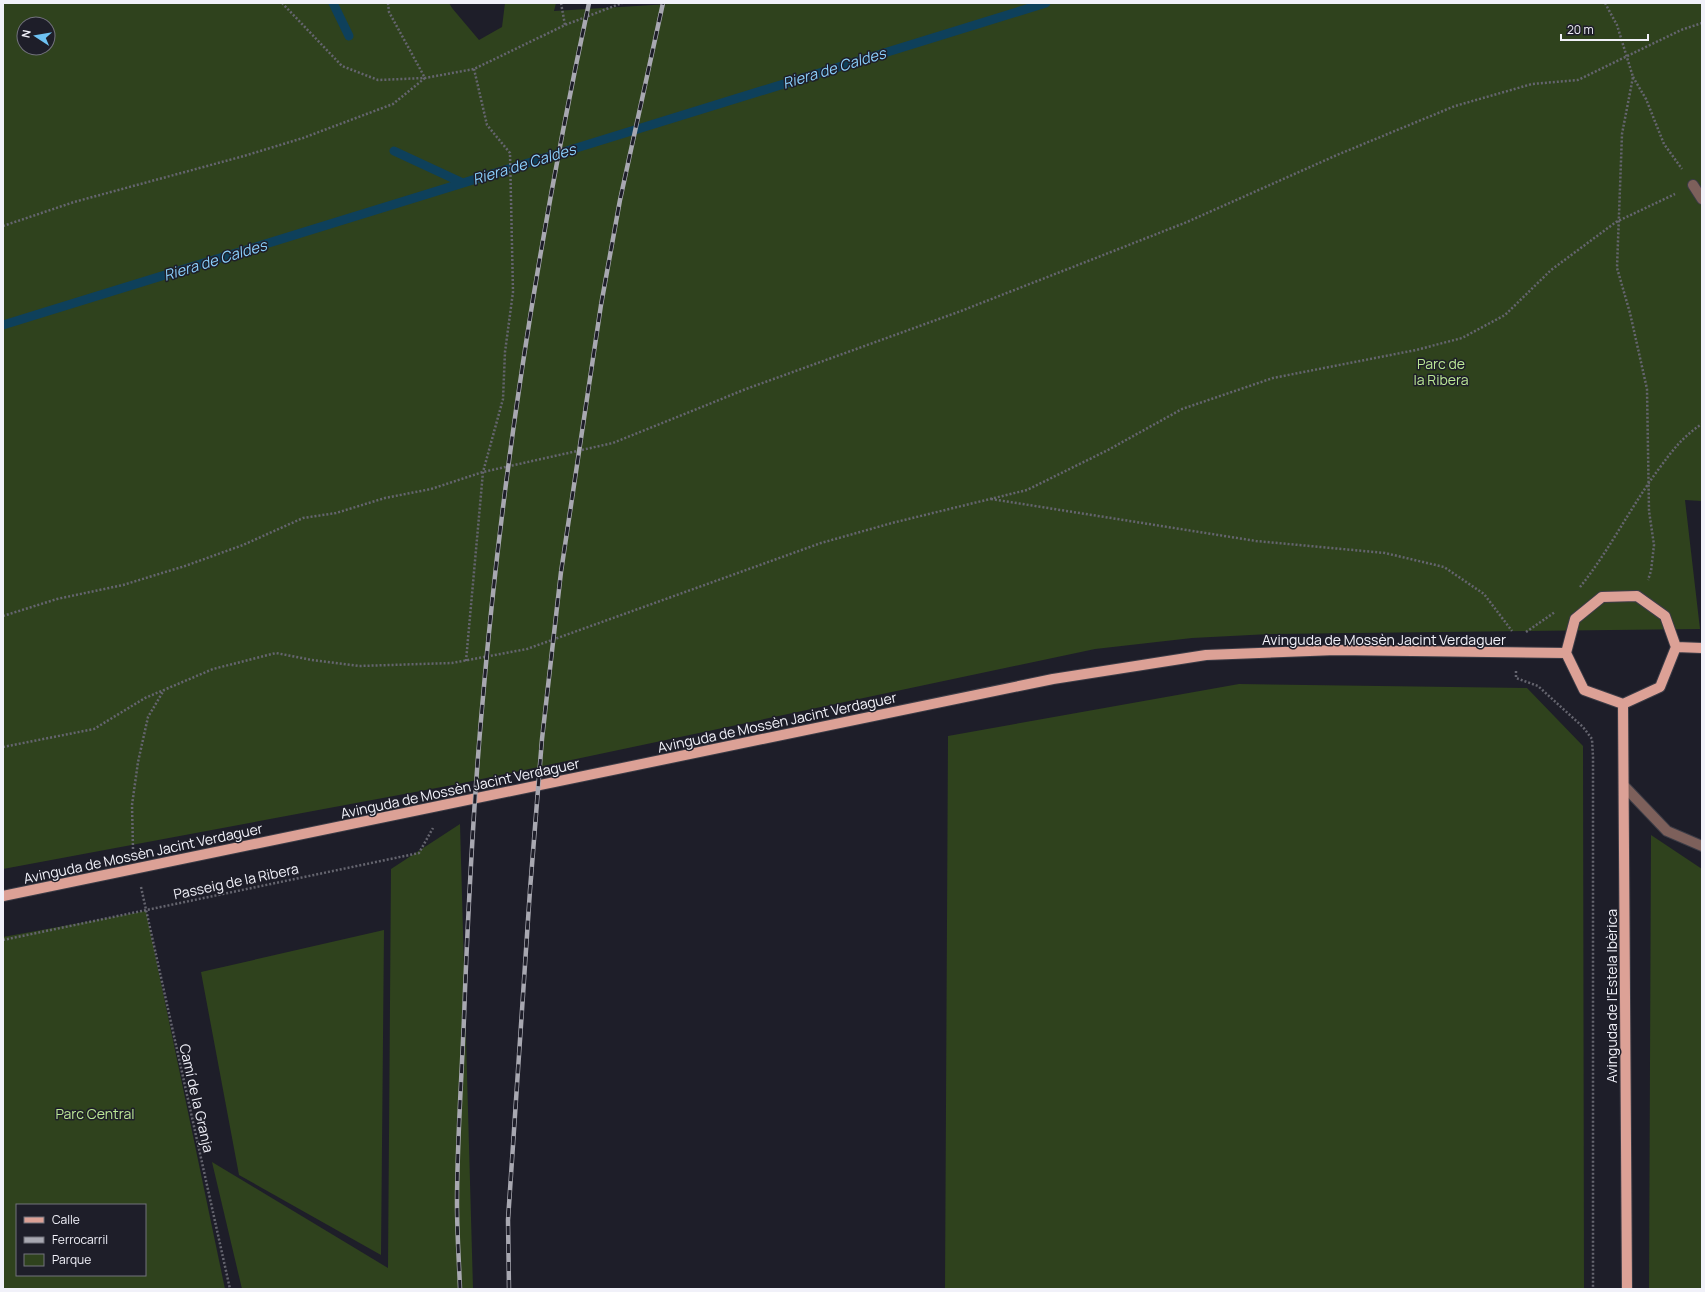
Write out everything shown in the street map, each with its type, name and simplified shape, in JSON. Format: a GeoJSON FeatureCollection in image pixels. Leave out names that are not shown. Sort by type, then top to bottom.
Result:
{"type":"FeatureCollection","features":[{"type":"Feature","properties":{"kind":"main road"},"geometry":{"type":"LineString","coordinates":[[1637,596],[1665,616],[1676,647],[1660,687],[1623,704],[1584,690],[1566,653],[1574,619],[1602,597],[1637,596]]}},
{"type":"Feature","properties":{"kind":"main road"},"geometry":{"type":"LineString","coordinates":[[1676,647],[1702,648]]}},
{"type":"Feature","properties":{"kind":"main road","name":"Avinguda de Mossèn Jacint Verdaguer"},"geometry":{"type":"LineString","coordinates":[[3,896],[1053,679],[1206,656],[1336,650],[1566,653]]}},
{"type":"Feature","properties":{"kind":"main road","name":"Avinguda de l'Estela Ibèrica"},"geometry":{"type":"LineString","coordinates":[[1623,704],[1627,1289]]}},
{"type":"Feature","properties":{"kind":"street"},"geometry":{"type":"LineString","coordinates":[[1693,185],[1702,199]]}},
{"type":"Feature","properties":{"kind":"street"},"geometry":{"type":"LineString","coordinates":[[1624,786],[1667,831],[1702,846]]}},
{"type":"Feature","properties":{"kind":"path"},"geometry":{"type":"LineString","coordinates":[[282,3],[342,66],[378,80],[426,78],[474,68],[566,25],[622,3]]}},
{"type":"Feature","properties":{"kind":"path"},"geometry":{"type":"LineString","coordinates":[[388,3],[389,12],[426,78]]}},
{"type":"Feature","properties":{"kind":"path"},"geometry":{"type":"LineString","coordinates":[[560,3],[566,25]]}},
{"type":"Feature","properties":{"kind":"path"},"geometry":{"type":"LineString","coordinates":[[3,747],[94,729],[145,698],[214,669],[276,653],[312,660],[360,666],[452,663],[527,649],[821,543],[1027,490],[1108,450],[1182,409],[1273,378],[1416,350],[1462,338],[1505,315],[1551,270],[1619,221],[1693,185],[1664,144],[1646,99],[1633,78],[1617,25],[1605,3]]}},
{"type":"Feature","properties":{"kind":"path"},"geometry":{"type":"LineString","coordinates":[[3,616],[57,599],[123,585],[185,566],[243,545],[303,518],[336,513],[385,498],[431,489],[484,472],[613,443],[746,389],[961,311],[1187,222],[1455,106],[1532,84],[1578,80],[1681,30],[1702,23]]}},
{"type":"Feature","properties":{"kind":"path"},"geometry":{"type":"LineString","coordinates":[[466,660],[484,472],[503,399],[504,352],[513,292],[510,153],[487,125],[474,68]]}},
{"type":"Feature","properties":{"kind":"path"},"geometry":{"type":"LineString","coordinates":[[3,226],[74,202],[244,156],[303,138],[393,104],[426,78]]}},
{"type":"Feature","properties":{"kind":"path"},"geometry":{"type":"LineString","coordinates":[[1633,78],[1622,134],[1617,268],[1630,313],[1647,389],[1649,510],[1654,545],[1651,571],[1640,599]]}},
{"type":"Feature","properties":{"kind":"path"},"geometry":{"type":"LineString","coordinates":[[1579,588],[1648,483],[1687,433],[1702,424]]}},
{"type":"Feature","properties":{"kind":"path"},"geometry":{"type":"LineString","coordinates":[[989,499],[1256,541],[1385,553],[1444,567],[1484,594],[1517,638],[1515,652],[1516,678],[1538,686],[1583,727],[1592,739],[1593,1289]]}},
{"type":"Feature","properties":{"kind":"path"},"geometry":{"type":"LineString","coordinates":[[1517,638],[1560,609]]}},
{"type":"Feature","properties":{"kind":"path","name":"Camí de la Granja"},"geometry":{"type":"LineString","coordinates":[[164,690],[148,718],[138,762],[132,805],[132,845],[230,1289]]}},
{"type":"Feature","properties":{"kind":"path","name":"Passeig de la Ribera"},"geometry":{"type":"LineString","coordinates":[[3,940],[146,911],[419,852],[445,805]]}},
{"type":"Feature","properties":{"kind":"green space","name":"Parc de la Ribera"},"geometry":{"type":"Polygon","coordinates":[[[3,3],[449,3],[479,40],[502,27],[505,3],[556,3],[554,11],[686,3],[1702,3],[1702,501],[1685,500],[1700,629],[1270,634],[1192,638],[1095,649],[458,784],[3,869],[3,3]]]}},
{"type":"Feature","properties":{"kind":"green space"},"geometry":{"type":"Polygon","coordinates":[[[1239,684],[1527,688],[1583,746],[1584,1289],[945,1289],[948,736],[1239,684]]]}},
{"type":"Feature","properties":{"kind":"green space"},"geometry":{"type":"Polygon","coordinates":[[[460,824],[473,1289],[242,1289],[212,1162],[388,1268],[391,869],[460,824]]]}},
{"type":"Feature","properties":{"kind":"green space"},"geometry":{"type":"Polygon","coordinates":[[[1651,835],[1702,869],[1702,1289],[1649,1289],[1651,835]]]}},
{"type":"Feature","properties":{"kind":"green space","name":"Parc Central"},"geometry":{"type":"Polygon","coordinates":[[[146,911],[225,1289],[3,1289],[3,937],[146,911]]]}},
{"type":"Feature","properties":{"kind":"green space"},"geometry":{"type":"Polygon","coordinates":[[[384,930],[381,1255],[239,1175],[201,972],[384,930]]]}},
{"type":"Feature","properties":{"kind":"waterway"},"geometry":{"type":"LineString","coordinates":[[333,3],[349,36]]}},
{"type":"Feature","properties":{"kind":"waterway","name":"Riera de Caldes"},"geometry":{"type":"LineString","coordinates":[[3,325],[1046,3]]}},
{"type":"Feature","properties":{"kind":"waterway"},"geometry":{"type":"LineString","coordinates":[[394,151],[463,183]]}},
{"type":"Feature","properties":{"kind":"railway"},"geometry":{"type":"LineString","coordinates":[[460,1289],[457,1226],[457,1177],[468,917],[477,770],[491,610],[512,435],[525,348],[555,175],[589,3]]}},
{"type":"Feature","properties":{"kind":"railway"},"geometry":{"type":"LineString","coordinates":[[509,1289],[508,1220],[530,890],[542,739],[561,572],[601,305],[620,200],[663,3]]}}]}
